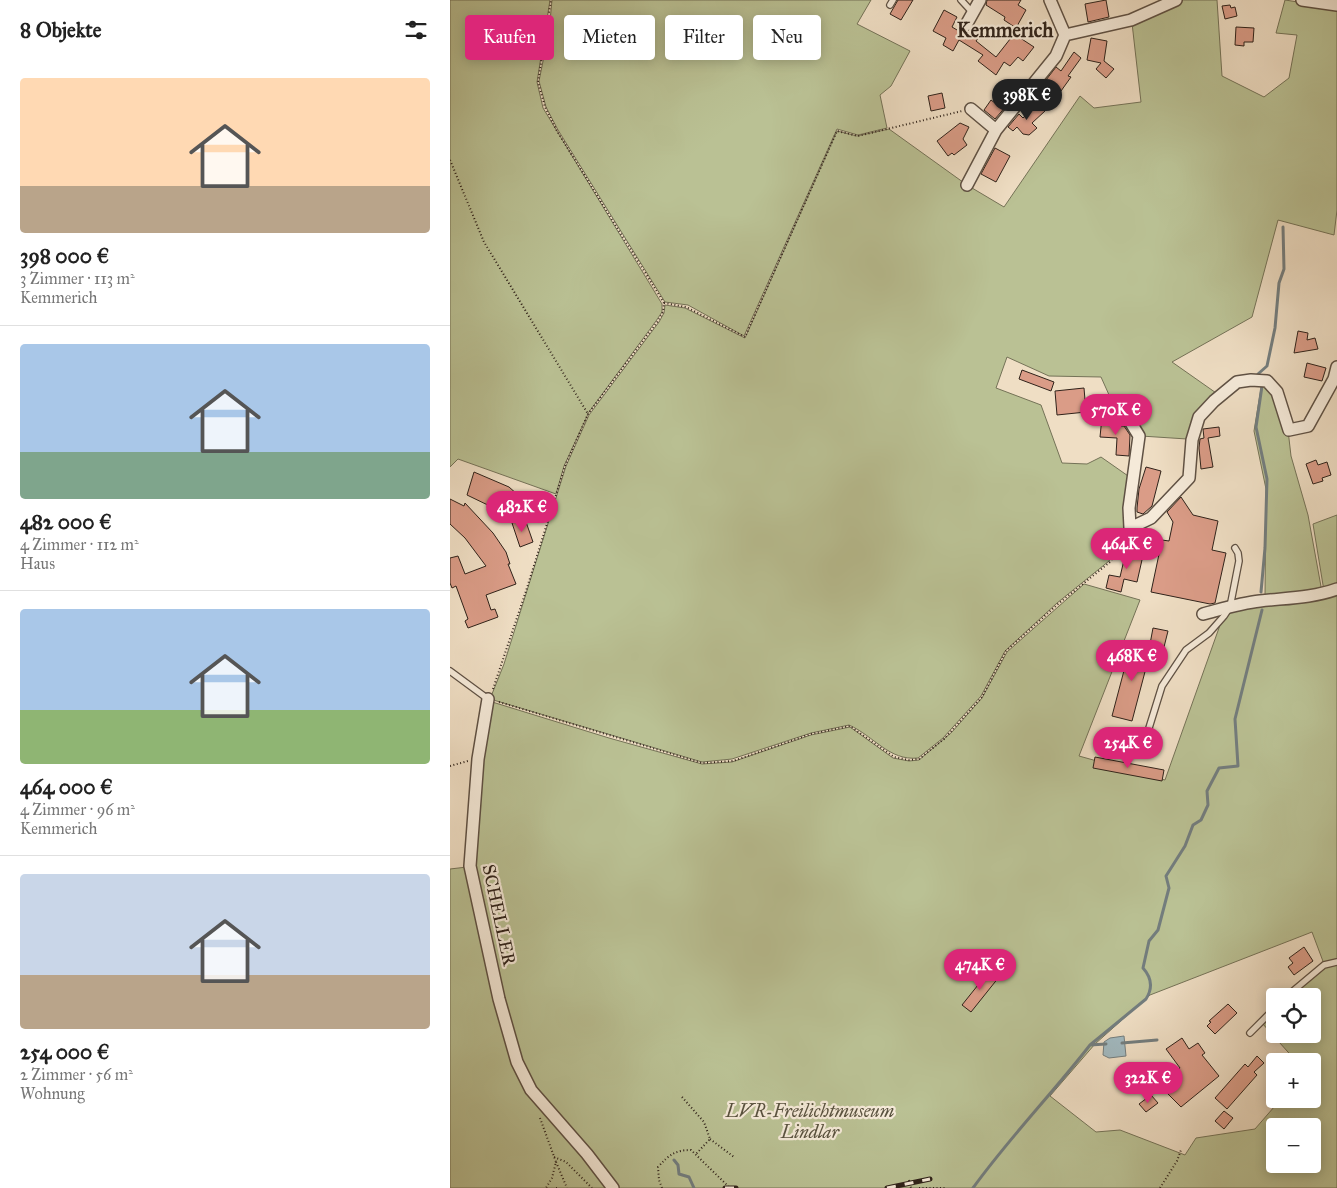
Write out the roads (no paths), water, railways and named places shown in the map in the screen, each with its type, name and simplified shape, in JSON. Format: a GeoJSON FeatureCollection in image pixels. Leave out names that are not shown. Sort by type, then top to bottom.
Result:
{"type":"FeatureCollection","features":[{"type":"Feature","properties":{"kind":"street"},"geometry":{"type":"LineString","coordinates":[[966,25],[980,0]]}},
{"type":"Feature","properties":{"kind":"street"},"geometry":{"type":"LineString","coordinates":[[967,185],[996,130],[1056,56],[1065,35],[1050,0]]}},
{"type":"Feature","properties":{"kind":"street"},"geometry":{"type":"LineString","coordinates":[[1065,35],[1131,20],[1176,0]]}},
{"type":"Feature","properties":{"kind":"street"},"geometry":{"type":"LineString","coordinates":[[1302,0],[1337,5]]}},
{"type":"Feature","properties":{"kind":"street"},"geometry":{"type":"LineString","coordinates":[[971,109],[996,130]]}},
{"type":"Feature","properties":{"kind":"street"},"geometry":{"type":"LineString","coordinates":[[1098,408],[1116,408],[1128,418],[1139,436],[1129,508],[1130,528],[1150,518],[1189,478],[1192,440],[1199,417],[1214,401],[1237,382],[1251,380],[1267,381],[1277,392],[1289,430],[1308,426],[1334,379],[1337,367]]}},
{"type":"Feature","properties":{"kind":"street"},"geometry":{"type":"LineString","coordinates":[[1203,614],[1261,601],[1304,597],[1337,589]]}},
{"type":"Feature","properties":{"kind":"street","name":"SCHELLER"},"geometry":{"type":"LineString","coordinates":[[488,700],[478,759],[470,866],[500,999],[517,1062],[531,1090],[587,1154],[613,1188]]}},
{"type":"Feature","properties":{"kind":"lane"},"geometry":{"type":"LineString","coordinates":[[961,0],[973,13]]}},
{"type":"Feature","properties":{"kind":"lane"},"geometry":{"type":"LineString","coordinates":[[1144,744],[1162,686],[1186,650],[1209,633],[1230,607],[1239,561],[1235,548]]}},
{"type":"Feature","properties":{"kind":"lane"},"geometry":{"type":"LineString","coordinates":[[450,671],[488,700]]}},
{"type":"Feature","properties":{"kind":"lane"},"geometry":{"type":"LineString","coordinates":[[1297,988],[1324,966],[1337,962]]}},
{"type":"Feature","properties":{"kind":"lane"},"geometry":{"type":"LineString","coordinates":[[1250,1033],[1266,1017]]}},
{"type":"Feature","properties":{"kind":"water"},"geometry":{"type":"Polygon","coordinates":[[[1124,1036],[1126,1056],[1109,1058],[1103,1055],[1104,1042],[1110,1038],[1124,1036]]]}},
{"type":"Feature","properties":{"kind":"waterway"},"geometry":{"type":"LineString","coordinates":[[1258,374],[1267,366],[1275,328],[1279,283],[1284,269],[1283,227]]}},
{"type":"Feature","properties":{"kind":"waterway"},"geometry":{"type":"LineString","coordinates":[[1261,592],[1265,548],[1267,479],[1256,427],[1262,386]]}},
{"type":"Feature","properties":{"kind":"waterway"},"geometry":{"type":"LineString","coordinates":[[1090,1045],[1146,999],[1148,995],[1150,983],[1143,968],[1149,941],[1158,930],[1169,888],[1166,876],[1185,846],[1193,825],[1201,820],[1208,805],[1207,791],[1219,768],[1238,766],[1235,719],[1262,610]]}},
{"type":"Feature","properties":{"kind":"waterway"},"geometry":{"type":"LineString","coordinates":[[1122,1043],[1157,1040]]}},
{"type":"Feature","properties":{"kind":"waterway"},"geometry":{"type":"LineString","coordinates":[[973,1188],[1001,1151],[1090,1045],[1106,1044]]}},
{"type":"Feature","properties":{"kind":"waterway"},"geometry":{"type":"LineString","coordinates":[[674,1160],[678,1165],[679,1174],[689,1177],[694,1188]]}},
{"type":"Feature","properties":{"kind":"railway"},"geometry":{"type":"LineString","coordinates":[[887,1188],[930,1179]]}},
{"type":"Feature","properties":{"kind":"railway"},"geometry":{"type":"LineString","coordinates":[[725,1188],[736,1188]]}},
{"type":"Feature","properties":{"kind":"district","name":"Kemmerich"},"geometry":{"type":"Point","coordinates":[1005,30]}},
{"type":"Feature","properties":{"kind":"park label","name":"LVR-Freilichtmuseum Lindlar"},"geometry":{"type":"Point","coordinates":[810,1121]}}]}
